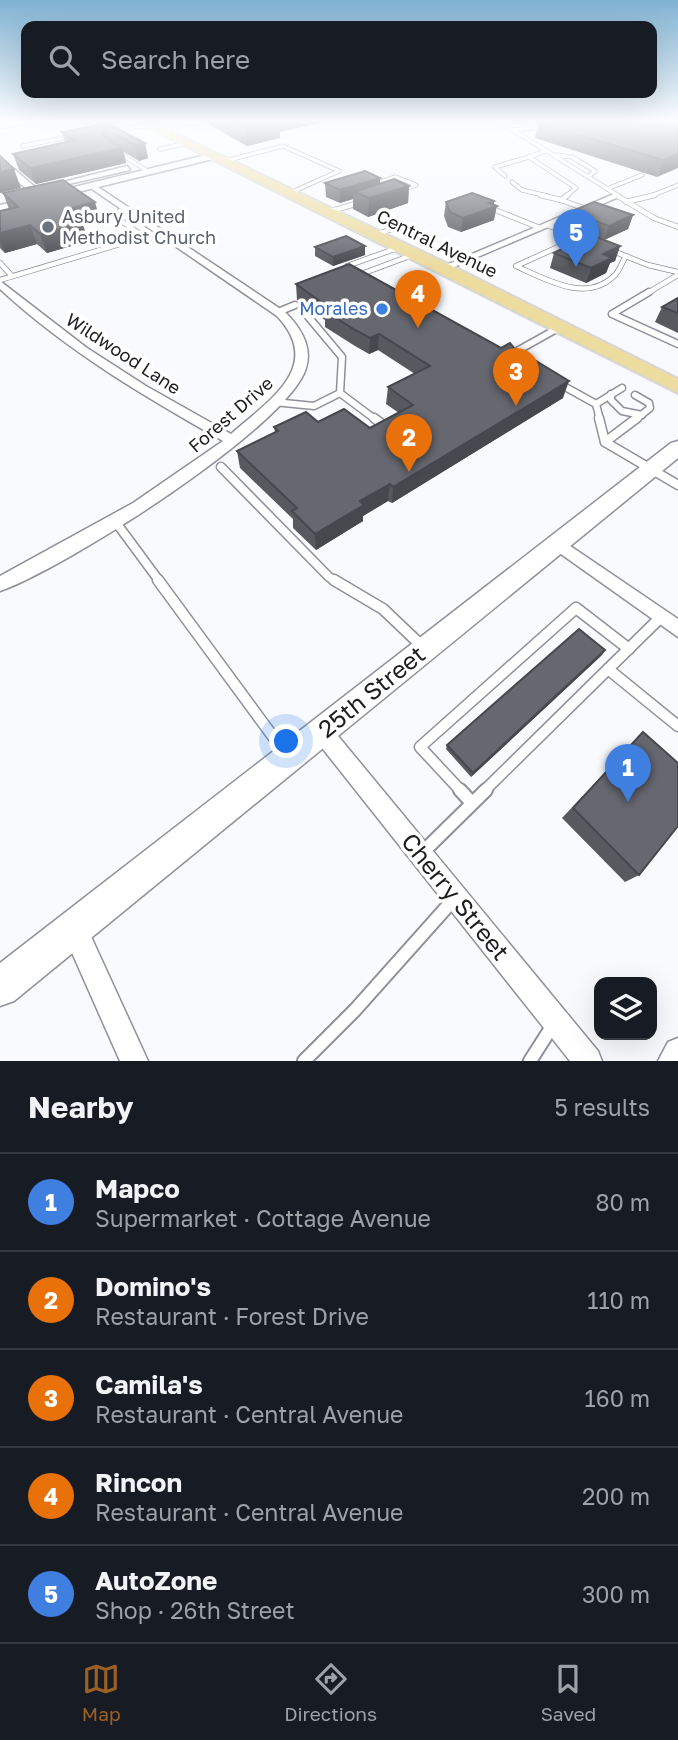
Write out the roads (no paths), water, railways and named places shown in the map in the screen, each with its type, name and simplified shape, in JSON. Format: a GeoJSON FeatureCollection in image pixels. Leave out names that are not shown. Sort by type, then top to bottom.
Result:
{"type":"FeatureCollection","features":[{"type":"Feature","properties":{"kind":"main road","name":"Central Avenue"},"geometry":{"type":"LineString","coordinates":[[241,170],[444,268],[678,387]]}},
{"type":"Feature","properties":{"kind":"main road","name":"25th Street"},"geometry":{"type":"LineString","coordinates":[[0,987],[678,448]]}},
{"type":"Feature","properties":{"kind":"street"},"geometry":{"type":"LineString","coordinates":[[0,198],[121,170]]}},
{"type":"Feature","properties":{"kind":"street"},"geometry":{"type":"LineString","coordinates":[[0,208],[162,170]]}},
{"type":"Feature","properties":{"kind":"street"},"geometry":{"type":"LineString","coordinates":[[11,172],[33,190]]}},
{"type":"Feature","properties":{"kind":"street","name":"Forest Drive"},"geometry":{"type":"LineString","coordinates":[[0,584],[163,493],[234,441],[290,387],[300,368],[302,348],[296,330],[278,312],[92,186]]}},
{"type":"Feature","properties":{"kind":"street"},"geometry":{"type":"LineString","coordinates":[[444,268],[586,209],[621,199]]}},
{"type":"Feature","properties":{"kind":"street","name":"Wildwood Lane"},"geometry":{"type":"LineString","coordinates":[[0,282],[71,344],[138,388],[234,441]]}},
{"type":"Feature","properties":{"kind":"street"},"geometry":{"type":"LineString","coordinates":[[557,543],[678,629]]}},
{"type":"Feature","properties":{"kind":"street","name":"Cherry Street"},"geometry":{"type":"LineString","coordinates":[[322,732],[589,1061]]}},
{"type":"Feature","properties":{"kind":"street"},"geometry":{"type":"LineString","coordinates":[[74,928],[134,1061]]}},
{"type":"Feature","properties":{"kind":"street"},"geometry":{"type":"LineString","coordinates":[[672,1061],[678,1052]]}},
{"type":"Feature","properties":{"kind":"lane"},"geometry":{"type":"LineString","coordinates":[[145,170],[149,172]]}},
{"type":"Feature","properties":{"kind":"lane"},"geometry":{"type":"LineString","coordinates":[[290,193],[339,172],[334,170]]}},
{"type":"Feature","properties":{"kind":"lane"},"geometry":{"type":"LineString","coordinates":[[498,170],[505,176]]}},
{"type":"Feature","properties":{"kind":"lane"},"geometry":{"type":"LineString","coordinates":[[548,170],[576,188],[561,200]]}},
{"type":"Feature","properties":{"kind":"lane"},"geometry":{"type":"LineString","coordinates":[[575,170],[654,218],[678,227]]}},
{"type":"Feature","properties":{"kind":"lane"},"geometry":{"type":"LineString","coordinates":[[588,177],[595,171],[592,170]]}},
{"type":"Feature","properties":{"kind":"lane"},"geometry":{"type":"LineString","coordinates":[[607,189],[642,175]]}},
{"type":"Feature","properties":{"kind":"lane"},"geometry":{"type":"LineString","coordinates":[[388,194],[416,185],[396,177],[380,182],[400,190]]}},
{"type":"Feature","properties":{"kind":"lane"},"geometry":{"type":"LineString","coordinates":[[512,182],[522,190],[586,209]]}},
{"type":"Feature","properties":{"kind":"lane"},"geometry":{"type":"LineString","coordinates":[[621,199],[644,199],[678,185]]}},
{"type":"Feature","properties":{"kind":"lane"},"geometry":{"type":"LineString","coordinates":[[328,212],[375,198]]}},
{"type":"Feature","properties":{"kind":"lane"},"geometry":{"type":"LineString","coordinates":[[478,203],[590,242]]}},
{"type":"Feature","properties":{"kind":"lane"},"geometry":{"type":"LineString","coordinates":[[126,208],[113,215],[144,237]]}},
{"type":"Feature","properties":{"kind":"lane"},"geometry":{"type":"LineString","coordinates":[[375,235],[395,228]]}},
{"type":"Feature","properties":{"kind":"lane"},"geometry":{"type":"LineString","coordinates":[[0,282],[12,276],[160,232]]}},
{"type":"Feature","properties":{"kind":"lane"},"geometry":{"type":"LineString","coordinates":[[578,238],[516,266],[567,289],[593,287],[614,276],[626,256]]}},
{"type":"Feature","properties":{"kind":"lane"},"geometry":{"type":"LineString","coordinates":[[602,247],[677,274]]}},
{"type":"Feature","properties":{"kind":"lane"},"geometry":{"type":"LineString","coordinates":[[407,250],[364,273],[347,266],[407,250]]}},
{"type":"Feature","properties":{"kind":"lane"},"geometry":{"type":"LineString","coordinates":[[0,263],[12,276]]}},
{"type":"Feature","properties":{"kind":"lane"},"geometry":{"type":"LineString","coordinates":[[346,275],[356,271]]}},
{"type":"Feature","properties":{"kind":"lane"},"geometry":{"type":"LineString","coordinates":[[677,274],[612,314],[678,344]]}},
{"type":"Feature","properties":{"kind":"lane"},"geometry":{"type":"LineString","coordinates":[[278,312],[295,305]]}},
{"type":"Feature","properties":{"kind":"lane"},"geometry":{"type":"LineString","coordinates":[[306,314],[342,357],[340,393]]}},
{"type":"Feature","properties":{"kind":"lane"},"geometry":{"type":"LineString","coordinates":[[521,361],[510,355],[560,327]]}},
{"type":"Feature","properties":{"kind":"lane"},"geometry":{"type":"LineString","coordinates":[[553,379],[596,404],[605,442],[678,485]]}},
{"type":"Feature","properties":{"kind":"lane"},"geometry":{"type":"LineString","coordinates":[[596,404],[622,388]]}},
{"type":"Feature","properties":{"kind":"lane"},"geometry":{"type":"LineString","coordinates":[[274,402],[314,406],[340,393]]}},
{"type":"Feature","properties":{"kind":"lane"},"geometry":{"type":"LineString","coordinates":[[340,393],[386,427]]}},
{"type":"Feature","properties":{"kind":"lane"},"geometry":{"type":"LineString","coordinates":[[611,394],[611,400],[622,411],[642,415]]}},
{"type":"Feature","properties":{"kind":"lane"},"geometry":{"type":"LineString","coordinates":[[605,442],[650,408],[649,403],[635,395]]}},
{"type":"Feature","properties":{"kind":"lane"},"geometry":{"type":"LineString","coordinates":[[221,467],[329,577],[383,609],[425,649]]}},
{"type":"Feature","properties":{"kind":"lane"},"geometry":{"type":"LineString","coordinates":[[115,521],[289,758]]}},
{"type":"Feature","properties":{"kind":"lane"},"geometry":{"type":"LineString","coordinates":[[472,803],[420,747],[576,608],[629,649]]}},
{"type":"Feature","properties":{"kind":"lane"},"geometry":{"type":"LineString","coordinates":[[421,854],[661,617]]}},
{"type":"Feature","properties":{"kind":"lane"},"geometry":{"type":"LineString","coordinates":[[608,669],[678,726]]}},
{"type":"Feature","properties":{"kind":"lane"},"geometry":{"type":"LineString","coordinates":[[304,1061],[355,1010],[456,898]]}},
{"type":"Feature","properties":{"kind":"lane"},"geometry":{"type":"LineString","coordinates":[[530,1061],[556,1021]]}},
{"type":"Feature","properties":{"kind":"place","name":"Asbury United Methodist Church"},"geometry":{"type":"Point","coordinates":[48,227]}},
{"type":"Feature","properties":{"kind":"place","name":"AutoZone"},"geometry":{"type":"Point","coordinates":[576,267]}},
{"type":"Feature","properties":{"kind":"place","name":"Morales"},"geometry":{"type":"Point","coordinates":[382,309]}},
{"type":"Feature","properties":{"kind":"place","name":"Rincon"},"geometry":{"type":"Point","coordinates":[418,328]}},
{"type":"Feature","properties":{"kind":"place","name":"Camila's"},"geometry":{"type":"Point","coordinates":[516,406]}},
{"type":"Feature","properties":{"kind":"place","name":"Domino's"},"geometry":{"type":"Point","coordinates":[409,472]}},
{"type":"Feature","properties":{"kind":"place","name":"Mapco"},"geometry":{"type":"Point","coordinates":[628,802]}}]}
